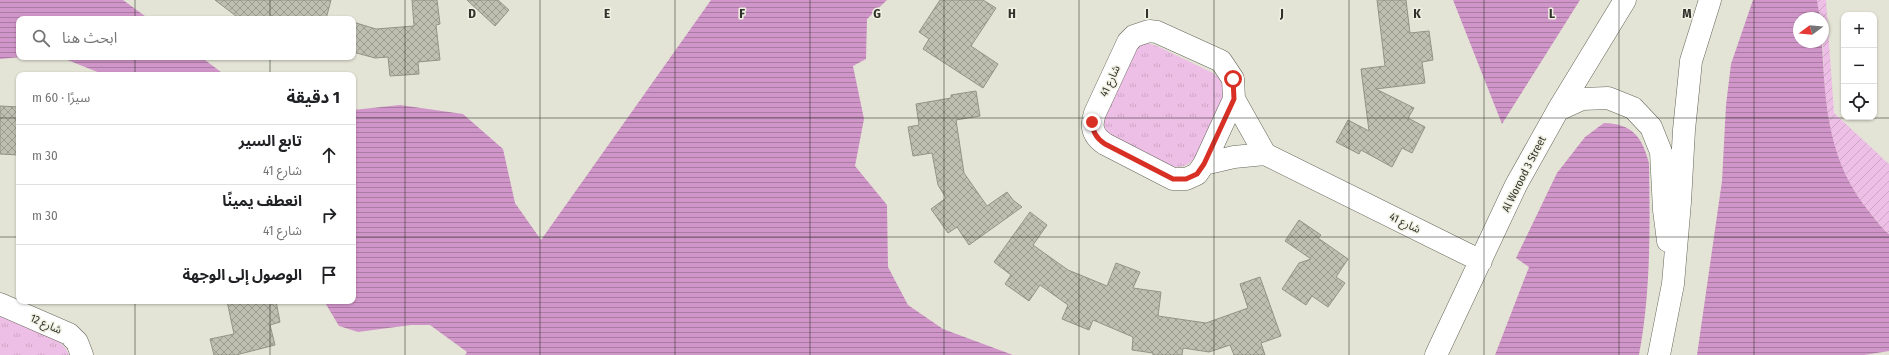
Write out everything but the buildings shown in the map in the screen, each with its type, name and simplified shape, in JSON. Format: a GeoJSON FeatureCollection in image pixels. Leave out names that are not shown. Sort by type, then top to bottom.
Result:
{"type":"FeatureCollection","features":[{"type":"Feature","properties":{"kind":"street","name":"Al Worood 3 Street"},"geometry":{"type":"LineString","coordinates":[[1436,355],[1516,185],[1558,110],[1626,0]]}},
{"type":"Feature","properties":{"kind":"street"},"geometry":{"type":"LineString","coordinates":[[1659,355],[1673,284],[1684,130],[1691,61],[1710,0]]}},
{"type":"Feature","properties":{"kind":"street","name":"شارع 41"},"geometry":{"type":"LineString","coordinates":[[1234,99],[1204,164],[1197,174],[1186,179],[1173,179],[1162,174],[1098,139],[1093,131],[1092,122],[1095,113],[1128,42],[1134,36],[1149,31],[1157,32],[1221,61],[1233,79],[1234,99],[1265,154]]}},
{"type":"Feature","properties":{"kind":"street"},"geometry":{"type":"LineString","coordinates":[[1558,110],[1582,99],[1608,98],[1633,108],[1652,127],[1661,152],[1664,210],[1673,284]]}},
{"type":"Feature","properties":{"kind":"street","name":"شارع 41"},"geometry":{"type":"LineString","coordinates":[[1204,164],[1234,156],[1265,154],[1481,261]]}},
{"type":"Feature","properties":{"kind":"street","name":"شارع 12"},"geometry":{"type":"LineString","coordinates":[[0,304],[69,334],[77,342],[82,355]]}},
{"type":"Feature","properties":{"kind":"green space"},"geometry":{"type":"Polygon","coordinates":[[[1817,0],[1826,0],[1827,12],[1819,12],[1817,0]]]}},
{"type":"Feature","properties":{"kind":"green space"},"geometry":{"type":"Polygon","coordinates":[[[1829,42],[1834,113],[1889,164],[1889,234],[1871,214],[1855,192],[1843,169],[1829,120],[1824,70],[1824,48],[1829,48],[1829,42]]]}},
{"type":"Feature","properties":{"kind":"green space"},"geometry":{"type":"Polygon","coordinates":[[[1147,43],[1157,46],[1213,73],[1222,84],[1223,99],[1194,159],[1183,166],[1176,167],[1169,165],[1110,138],[1105,131],[1102,122],[1138,45],[1147,43]]]}},
{"type":"Feature","properties":{"kind":"green space"},"geometry":{"type":"Polygon","coordinates":[[[0,315],[60,342],[69,355],[0,355],[0,315]]]}},
{"type":"Feature","properties":{"kind":"shaded area"},"geometry":{"type":"Polygon","coordinates":[[[0,0],[123,0],[145,16],[16,16],[16,57],[0,59],[0,0]]]}},
{"type":"Feature","properties":{"kind":"shaded area"},"geometry":{"type":"Polygon","coordinates":[[[711,0],[887,0],[867,19],[866,59],[853,66],[864,119],[855,166],[887,205],[888,267],[908,305],[943,329],[1013,355],[465,355],[467,352],[430,325],[411,325],[358,332],[339,326],[326,304],[356,304],[356,110],[400,105],[463,114],[503,149],[515,203],[541,240],[711,0]]]}},
{"type":"Feature","properties":{"kind":"shaded area"},"geometry":{"type":"Polygon","coordinates":[[[1453,0],[1580,0],[1502,124],[1453,0]]]}},
{"type":"Feature","properties":{"kind":"shaded area"},"geometry":{"type":"Polygon","coordinates":[[[1753,0],[1817,0],[1819,12],[1793,12],[1793,48],[1822,48],[1827,111],[1837,154],[1857,195],[1884,230],[1889,234],[1889,351],[1864,355],[1697,355],[1722,181],[1726,105],[1731,64],[1753,0]]]}},
{"type":"Feature","properties":{"kind":"shaded area"},"geometry":{"type":"Polygon","coordinates":[[[68,60],[205,60],[221,72],[98,72],[68,60]]]}},
{"type":"Feature","properties":{"kind":"shaded area"},"geometry":{"type":"Polygon","coordinates":[[[1604,123],[1622,126],[1635,134],[1643,146],[1649,163],[1648,283],[1639,355],[1495,355],[1529,267],[1516,258],[1557,173],[1585,137],[1604,123]]]}},
{"type":"Feature","properties":{"kind":"route"},"geometry":{"type":"LineString","coordinates":[[1092,122],[1093,131],[1098,139],[1105,144],[1173,179],[1186,179],[1197,174],[1204,164],[1234,99],[1233,79]]}}]}
